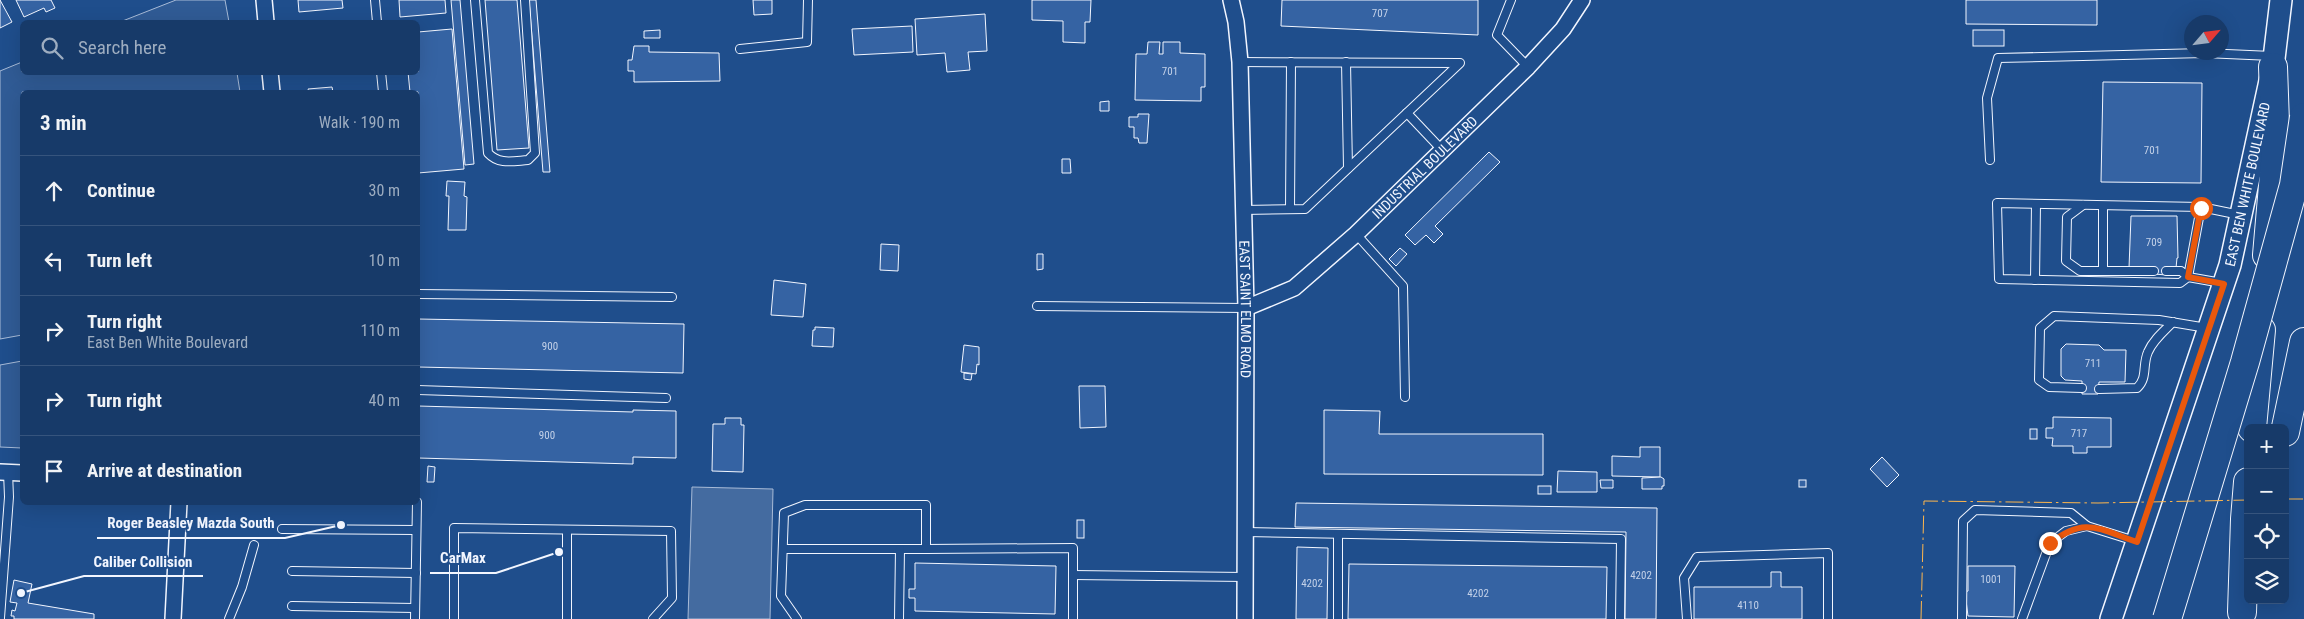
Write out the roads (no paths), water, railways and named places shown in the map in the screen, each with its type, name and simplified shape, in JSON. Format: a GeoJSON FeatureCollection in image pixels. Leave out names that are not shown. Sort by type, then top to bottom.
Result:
{"type":"FeatureCollection","features":[{"type":"Feature","properties":{"kind":"highway"},"geometry":{"type":"LineString","coordinates":[[2252,424],[2276,150],[2274,62]]}},
{"type":"Feature","properties":{"kind":"highway"},"geometry":{"type":"LineString","coordinates":[[2167,619],[2245,362],[2294,185],[2304,117]]}},
{"type":"Feature","properties":{"kind":"highway"},"geometry":{"type":"LineString","coordinates":[[2287,424],[2304,342]]}},
{"type":"Feature","properties":{"kind":"highway"},"geometry":{"type":"LineString","coordinates":[[2244,607],[2245,514]]}},
{"type":"Feature","properties":{"kind":"main road","name":"EAST BEN WHITE BOULEVARD"},"geometry":{"type":"LineString","coordinates":[[2111,619],[2224,284],[2274,62],[2281,0]]}},
{"type":"Feature","properties":{"kind":"street"},"geometry":{"type":"LineString","coordinates":[[264,0],[266,20]]}},
{"type":"Feature","properties":{"kind":"street","name":"EAST SAINT ELMO ROAD"},"geometry":{"type":"LineString","coordinates":[[1231,0],[1236,22],[1240,62],[1242,210],[1246,308],[1245,619]]}},
{"type":"Feature","properties":{"kind":"street","name":"INDUSTRIAL BOULEVARD"},"geometry":{"type":"LineString","coordinates":[[1246,308],[1294,288],[1356,234],[1444,151],[1528,67],[1563,29],[1582,0]]}},
{"type":"Feature","properties":{"kind":"street"},"geometry":{"type":"LineString","coordinates":[[270,75],[272,90]]}},
{"type":"Feature","properties":{"kind":"street"},"geometry":{"type":"LineString","coordinates":[[173,619],[179,505]]}},
{"type":"Feature","properties":{"kind":"lane"},"geometry":{"type":"LineString","coordinates":[[375,0],[377,20]]}},
{"type":"Feature","properties":{"kind":"lane"},"geometry":{"type":"LineString","coordinates":[[475,0],[488,153],[493,159],[502,162],[528,160],[535,153],[525,0]]}},
{"type":"Feature","properties":{"kind":"lane"},"geometry":{"type":"LineString","coordinates":[[740,49],[807,42],[808,0]]}},
{"type":"Feature","properties":{"kind":"lane"},"geometry":{"type":"LineString","coordinates":[[1511,0],[1497,35],[1528,67]]}},
{"type":"Feature","properties":{"kind":"lane"},"geometry":{"type":"LineString","coordinates":[[1990,160],[1987,98],[1998,58],[2204,53],[2274,62]]}},
{"type":"Feature","properties":{"kind":"lane"},"geometry":{"type":"LineString","coordinates":[[1240,62],[1460,63],[1305,209],[1242,210]]}},
{"type":"Feature","properties":{"kind":"lane"},"geometry":{"type":"LineString","coordinates":[[1290,209],[1291,62]]}},
{"type":"Feature","properties":{"kind":"lane"},"geometry":{"type":"LineString","coordinates":[[1346,62],[1348,168]]}},
{"type":"Feature","properties":{"kind":"lane"},"geometry":{"type":"LineString","coordinates":[[381,75],[383,90]]}},
{"type":"Feature","properties":{"kind":"lane"},"geometry":{"type":"LineString","coordinates":[[1407,113],[1444,151]]}},
{"type":"Feature","properties":{"kind":"lane"},"geometry":{"type":"LineString","coordinates":[[2201,208],[2188,277],[2180,283],[1999,279],[1997,202],[2201,208],[2241,215]]}},
{"type":"Feature","properties":{"kind":"lane"},"geometry":{"type":"LineString","coordinates":[[2035,280],[2036,204]]}},
{"type":"Feature","properties":{"kind":"lane"},"geometry":{"type":"LineString","coordinates":[[2083,206],[2067,217],[2066,261],[2080,271],[2154,271]]}},
{"type":"Feature","properties":{"kind":"lane"},"geometry":{"type":"LineString","coordinates":[[2102,271],[2103,206]]}},
{"type":"Feature","properties":{"kind":"lane"},"geometry":{"type":"LineString","coordinates":[[1356,234],[1403,286],[1405,397]]}},
{"type":"Feature","properties":{"kind":"lane"},"geometry":{"type":"LineString","coordinates":[[2166,271],[2181,271],[2188,277],[2224,284]]}},
{"type":"Feature","properties":{"kind":"lane"},"geometry":{"type":"LineString","coordinates":[[420,294],[672,297]]}},
{"type":"Feature","properties":{"kind":"lane"},"geometry":{"type":"LineString","coordinates":[[1038,306],[1246,308]]}},
{"type":"Feature","properties":{"kind":"lane"},"geometry":{"type":"LineString","coordinates":[[2082,388],[2048,387],[2039,380],[2040,328],[2054,316],[2159,320],[2208,328]]}},
{"type":"Feature","properties":{"kind":"lane"},"geometry":{"type":"LineString","coordinates":[[2099,389],[2136,388],[2143,382],[2147,353],[2156,339],[2173,322]]}},
{"type":"Feature","properties":{"kind":"lane"},"geometry":{"type":"LineString","coordinates":[[420,390],[666,398]]}},
{"type":"Feature","properties":{"kind":"lane"},"geometry":{"type":"LineString","coordinates":[[0,618],[10,472]]}},
{"type":"Feature","properties":{"kind":"lane"},"geometry":{"type":"LineString","coordinates":[[797,619],[781,596],[784,513],[805,504],[926,505],[926,549]]}},
{"type":"Feature","properties":{"kind":"lane"},"geometry":{"type":"LineString","coordinates":[[415,619],[417,505]]}},
{"type":"Feature","properties":{"kind":"lane"},"geometry":{"type":"LineString","coordinates":[[1962,619],[1963,521],[1975,510],[2071,513],[2087,526],[2137,542]]}},
{"type":"Feature","properties":{"kind":"lane"},"geometry":{"type":"LineString","coordinates":[[2022,619],[2050,543],[2066,531],[2087,526]]}},
{"type":"Feature","properties":{"kind":"lane"},"geometry":{"type":"LineString","coordinates":[[454,619],[454,528],[671,531],[672,598],[653,619]]}},
{"type":"Feature","properties":{"kind":"lane"},"geometry":{"type":"LineString","coordinates":[[282,529],[416,530]]}},
{"type":"Feature","properties":{"kind":"lane"},"geometry":{"type":"LineString","coordinates":[[567,530],[567,619]]}},
{"type":"Feature","properties":{"kind":"lane"},"geometry":{"type":"LineString","coordinates":[[1246,532],[1621,539],[1620,619]]}},
{"type":"Feature","properties":{"kind":"lane"},"geometry":{"type":"LineString","coordinates":[[1338,534],[1338,619]]}},
{"type":"Feature","properties":{"kind":"lane"},"geometry":{"type":"LineString","coordinates":[[229,619],[242,587],[254,545]]}},
{"type":"Feature","properties":{"kind":"lane"},"geometry":{"type":"LineString","coordinates":[[783,549],[1073,548],[1073,619]]}},
{"type":"Feature","properties":{"kind":"lane"},"geometry":{"type":"LineString","coordinates":[[899,619],[900,549]]}},
{"type":"Feature","properties":{"kind":"lane"},"geometry":{"type":"LineString","coordinates":[[1687,619],[1684,578],[1697,557],[1828,553],[1828,619]]}},
{"type":"Feature","properties":{"kind":"lane"},"geometry":{"type":"LineString","coordinates":[[292,571],[416,573]]}},
{"type":"Feature","properties":{"kind":"lane"},"geometry":{"type":"LineString","coordinates":[[1073,575],[1245,576]]}},
{"type":"Feature","properties":{"kind":"lane"},"geometry":{"type":"LineString","coordinates":[[292,606],[415,608]]}},
{"type":"Feature","properties":{"kind":"place","name":"Roger Beasley Mazda South"},"geometry":{"type":"Point","coordinates":[341,525]}},
{"type":"Feature","properties":{"kind":"place","name":"CarMax"},"geometry":{"type":"Point","coordinates":[559,552]}},
{"type":"Feature","properties":{"kind":"place","name":"Caliber Collision"},"geometry":{"type":"Point","coordinates":[21,593]}}]}
